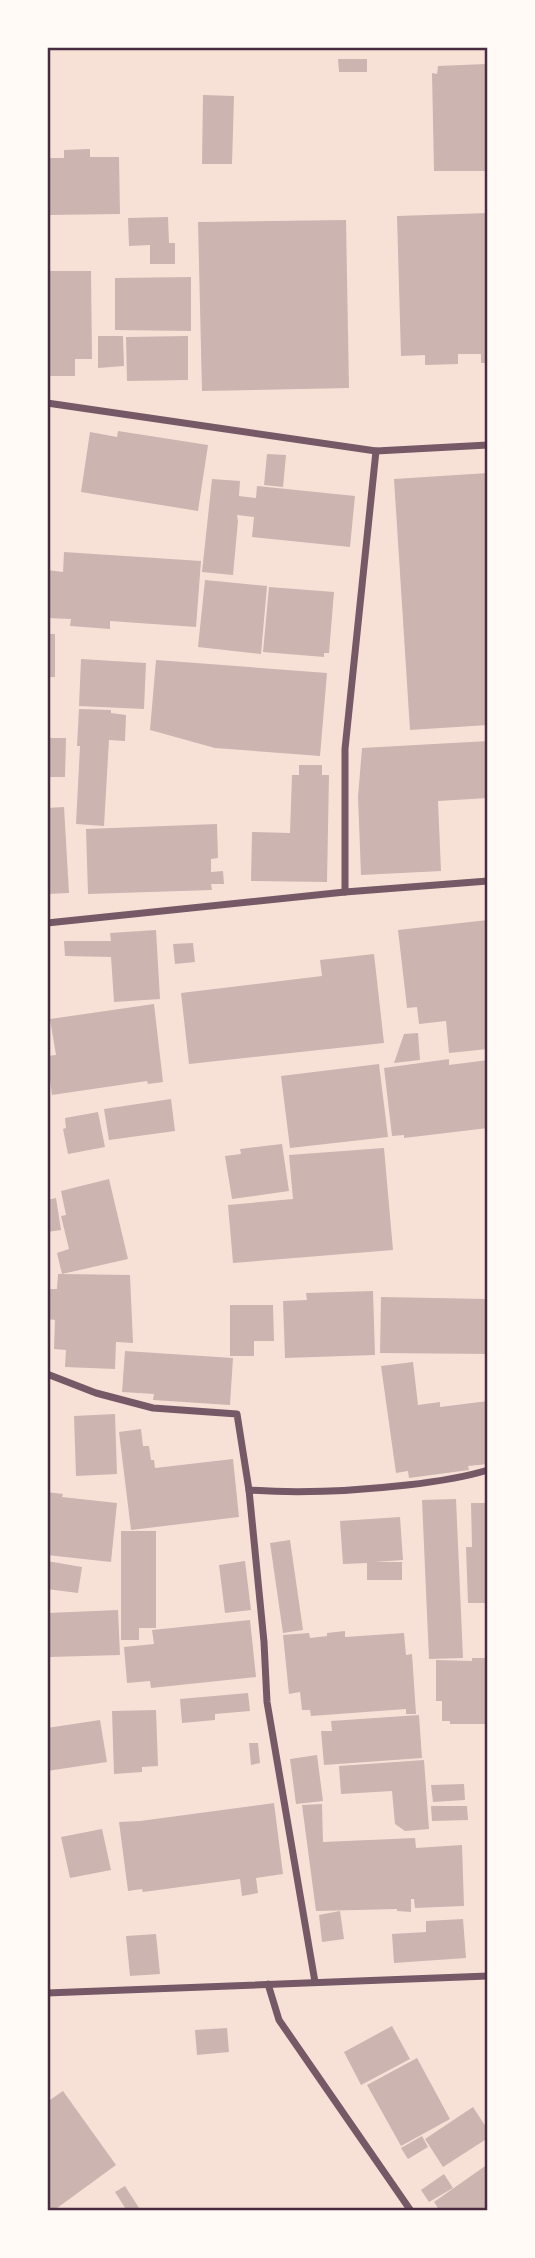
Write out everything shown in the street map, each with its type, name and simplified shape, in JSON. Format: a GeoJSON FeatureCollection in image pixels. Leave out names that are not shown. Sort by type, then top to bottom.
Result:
{"type":"FeatureCollection","features":[{"type":"Feature","properties":{"kind":"street"},"geometry":{"type":"LineString","coordinates":[[47,403],[376,451],[488,445]]}},
{"type":"Feature","properties":{"kind":"street"},"geometry":{"type":"LineString","coordinates":[[345,892],[345,749],[376,451]]}},
{"type":"Feature","properties":{"kind":"street"},"geometry":{"type":"LineString","coordinates":[[47,923],[345,892],[488,881]]}},
{"type":"Feature","properties":{"kind":"street"},"geometry":{"type":"LineString","coordinates":[[47,1374],[96,1393],[153,1408],[237,1414],[249,1490],[267,1702],[315,1982]]}},
{"type":"Feature","properties":{"kind":"street"},"geometry":{"type":"LineString","coordinates":[[249,1490],[291,1493],[357,1491],[433,1482],[488,1470]]}},
{"type":"Feature","properties":{"kind":"street"},"geometry":{"type":"LineString","coordinates":[[47,1993],[488,1976]]}},
{"type":"Feature","properties":{"kind":"street"},"geometry":{"type":"LineString","coordinates":[[268,1984],[279,2020],[411,2211]]}},
{"type":"Feature","properties":{"kind":"building"},"geometry":{"type":"Polygon","coordinates":[[[338,59],[367,59],[367,72],[339,72],[338,59]]]}},
{"type":"Feature","properties":{"kind":"building"},"geometry":{"type":"Polygon","coordinates":[[[486,64],[488,171],[434,171],[432,73],[437,74],[438,66],[486,64]]]}},
{"type":"Feature","properties":{"kind":"building"},"geometry":{"type":"Polygon","coordinates":[[[203,95],[234,96],[232,164],[202,164],[203,95]]]}},
{"type":"Feature","properties":{"kind":"building"},"geometry":{"type":"Polygon","coordinates":[[[90,149],[90,157],[119,157],[120,214],[47,215],[47,158],[64,158],[64,150],[90,149]]]}},
{"type":"Feature","properties":{"kind":"building"},"geometry":{"type":"Polygon","coordinates":[[[488,213],[488,363],[481,363],[481,354],[458,354],[458,364],[425,365],[425,355],[401,356],[397,216],[488,213]]]}},
{"type":"Feature","properties":{"kind":"building"},"geometry":{"type":"Polygon","coordinates":[[[168,217],[169,243],[175,243],[175,264],[150,264],[150,245],[129,246],[128,218],[168,217]]]}},
{"type":"Feature","properties":{"kind":"building"},"geometry":{"type":"Polygon","coordinates":[[[346,220],[349,388],[202,391],[198,222],[346,220]]]}},
{"type":"Feature","properties":{"kind":"building"},"geometry":{"type":"Polygon","coordinates":[[[47,271],[91,271],[92,359],[75,359],[75,376],[47,376],[47,271]]]}},
{"type":"Feature","properties":{"kind":"building"},"geometry":{"type":"Polygon","coordinates":[[[191,277],[191,331],[115,330],[115,278],[191,277]]]}},
{"type":"Feature","properties":{"kind":"building"},"geometry":{"type":"Polygon","coordinates":[[[98,336],[123,336],[124,366],[98,368],[98,336]]]}},
{"type":"Feature","properties":{"kind":"building"},"geometry":{"type":"Polygon","coordinates":[[[188,336],[188,380],[127,381],[126,337],[188,336]]]}},
{"type":"Feature","properties":{"kind":"building"},"geometry":{"type":"Polygon","coordinates":[[[118,431],[208,445],[198,511],[81,492],[90,432],[117,437],[118,431]]]}},
{"type":"Feature","properties":{"kind":"building"},"geometry":{"type":"Polygon","coordinates":[[[267,454],[286,455],[283,487],[264,485],[267,454]]]}},
{"type":"Feature","properties":{"kind":"building"},"geometry":{"type":"Polygon","coordinates":[[[488,473],[488,725],[410,730],[394,479],[488,473]]]}},
{"type":"Feature","properties":{"kind":"building"},"geometry":{"type":"Polygon","coordinates":[[[212,479],[240,481],[239,496],[256,498],[257,486],[355,496],[350,547],[252,537],[254,517],[237,515],[233,575],[202,572],[212,479]]]}},
{"type":"Feature","properties":{"kind":"building"},"geometry":{"type":"Polygon","coordinates":[[[64,552],[201,561],[196,627],[110,621],[110,629],[70,626],[71,619],[47,618],[47,570],[63,572],[64,552]]]}},
{"type":"Feature","properties":{"kind":"building"},"geometry":{"type":"Polygon","coordinates":[[[205,580],[267,586],[261,654],[198,647],[205,580]]]}},
{"type":"Feature","properties":{"kind":"building"},"geometry":{"type":"Polygon","coordinates":[[[269,587],[334,592],[329,653],[324,653],[324,657],[263,652],[269,587]]]}},
{"type":"Feature","properties":{"kind":"building"},"geometry":{"type":"Polygon","coordinates":[[[47,634],[55,634],[55,677],[47,677],[47,634]]]}},
{"type":"Feature","properties":{"kind":"building"},"geometry":{"type":"Polygon","coordinates":[[[81,659],[146,663],[144,709],[79,706],[81,659]]]}},
{"type":"Feature","properties":{"kind":"building"},"geometry":{"type":"Polygon","coordinates":[[[156,660],[327,673],[320,756],[215,748],[150,730],[156,660]]]}},
{"type":"Feature","properties":{"kind":"building"},"geometry":{"type":"Polygon","coordinates":[[[79,709],[111,710],[111,713],[126,715],[125,741],[109,740],[104,826],[76,824],[79,709]]]}},
{"type":"Feature","properties":{"kind":"building"},"geometry":{"type":"Polygon","coordinates":[[[47,738],[66,738],[65,777],[47,777],[47,738]]]}},
{"type":"Feature","properties":{"kind":"building"},"geometry":{"type":"Polygon","coordinates":[[[488,741],[488,798],[438,801],[441,871],[361,875],[358,797],[362,748],[488,741]]]}},
{"type":"Feature","properties":{"kind":"building"},"geometry":{"type":"Polygon","coordinates":[[[299,765],[322,765],[322,775],[329,775],[327,882],[251,881],[252,832],[290,833],[292,775],[299,775],[299,765]]]}},
{"type":"Feature","properties":{"kind":"building"},"geometry":{"type":"Polygon","coordinates":[[[64,807],[69,893],[47,894],[47,808],[64,807]]]}},
{"type":"Feature","properties":{"kind":"building"},"geometry":{"type":"Polygon","coordinates":[[[217,824],[218,858],[211,859],[211,872],[223,871],[224,884],[211,884],[212,890],[88,894],[86,829],[217,824]]]}},
{"type":"Feature","properties":{"kind":"building"},"geometry":{"type":"Polygon","coordinates":[[[488,920],[488,1049],[449,1053],[446,1021],[419,1024],[417,1007],[407,1008],[398,930],[488,920]]]}},
{"type":"Feature","properties":{"kind":"building"},"geometry":{"type":"Polygon","coordinates":[[[156,930],[160,999],[114,1002],[111,957],[65,956],[64,941],[111,941],[110,933],[156,930]]]}},
{"type":"Feature","properties":{"kind":"building"},"geometry":{"type":"Polygon","coordinates":[[[193,943],[195,962],[175,964],[173,944],[193,943]]]}},
{"type":"Feature","properties":{"kind":"building"},"geometry":{"type":"Polygon","coordinates":[[[374,954],[384,1043],[189,1064],[181,993],[322,976],[320,960],[374,954]]]}},
{"type":"Feature","properties":{"kind":"building"},"geometry":{"type":"Polygon","coordinates":[[[154,1004],[163,1082],[148,1084],[147,1081],[52,1095],[47,1056],[56,1055],[50,1019],[154,1004]]]}},
{"type":"Feature","properties":{"kind":"building"},"geometry":{"type":"Polygon","coordinates":[[[418,1033],[420,1060],[394,1063],[404,1034],[418,1033]]]}},
{"type":"Feature","properties":{"kind":"building"},"geometry":{"type":"Polygon","coordinates":[[[449,1059],[449,1065],[488,1060],[488,1128],[404,1138],[404,1135],[392,1136],[384,1068],[449,1059]]]}},
{"type":"Feature","properties":{"kind":"building"},"geometry":{"type":"Polygon","coordinates":[[[379,1064],[388,1137],[290,1148],[281,1076],[379,1064]]]}},
{"type":"Feature","properties":{"kind":"building"},"geometry":{"type":"Polygon","coordinates":[[[171,1099],[175,1131],[109,1140],[104,1109],[171,1099]]]}},
{"type":"Feature","properties":{"kind":"building"},"geometry":{"type":"Polygon","coordinates":[[[98,1112],[105,1147],[68,1154],[63,1129],[66,1128],[65,1118],[98,1112]]]}},
{"type":"Feature","properties":{"kind":"building"},"geometry":{"type":"Polygon","coordinates":[[[282,1144],[289,1191],[232,1199],[225,1156],[241,1154],[240,1149],[282,1144]]]}},
{"type":"Feature","properties":{"kind":"building"},"geometry":{"type":"Polygon","coordinates":[[[384,1148],[393,1250],[233,1263],[228,1205],[293,1199],[289,1155],[384,1148]]]}},
{"type":"Feature","properties":{"kind":"building"},"geometry":{"type":"Polygon","coordinates":[[[109,1179],[128,1259],[62,1274],[57,1253],[69,1249],[61,1216],[66,1215],[61,1191],[109,1179]]]}},
{"type":"Feature","properties":{"kind":"building"},"geometry":{"type":"Polygon","coordinates":[[[56,1198],[61,1230],[47,1232],[47,1200],[56,1198]]]}},
{"type":"Feature","properties":{"kind":"building"},"geometry":{"type":"Polygon","coordinates":[[[58,1274],[130,1275],[133,1343],[116,1342],[115,1369],[65,1367],[66,1350],[54,1349],[55,1320],[47,1319],[47,1289],[57,1289],[58,1274]]]}},
{"type":"Feature","properties":{"kind":"building"},"geometry":{"type":"Polygon","coordinates":[[[373,1291],[375,1355],[285,1358],[283,1301],[307,1300],[306,1293],[373,1291]]]}},
{"type":"Feature","properties":{"kind":"building"},"geometry":{"type":"Polygon","coordinates":[[[381,1297],[488,1299],[488,1354],[380,1353],[381,1297]]]}},
{"type":"Feature","properties":{"kind":"building"},"geometry":{"type":"Polygon","coordinates":[[[230,1305],[273,1305],[274,1341],[254,1341],[254,1356],[230,1356],[230,1305]]]}},
{"type":"Feature","properties":{"kind":"building"},"geometry":{"type":"Polygon","coordinates":[[[125,1351],[233,1358],[230,1405],[153,1400],[154,1394],[122,1392],[125,1351]]]}},
{"type":"Feature","properties":{"kind":"building"},"geometry":{"type":"Polygon","coordinates":[[[413,1362],[418,1405],[440,1402],[440,1407],[488,1401],[488,1464],[468,1466],[469,1470],[409,1478],[408,1471],[396,1473],[381,1366],[413,1362]]]}},
{"type":"Feature","properties":{"kind":"building"},"geometry":{"type":"Polygon","coordinates":[[[115,1414],[117,1474],[76,1476],[74,1416],[115,1414]]]}},
{"type":"Feature","properties":{"kind":"building"},"geometry":{"type":"Polygon","coordinates":[[[141,1429],[143,1446],[149,1446],[155,1468],[233,1459],[239,1517],[131,1530],[119,1432],[141,1429]]]}},
{"type":"Feature","properties":{"kind":"building"},"geometry":{"type":"Polygon","coordinates":[[[47,1492],[63,1494],[62,1497],[117,1503],[111,1562],[47,1555],[47,1492]]]}},
{"type":"Feature","properties":{"kind":"building"},"geometry":{"type":"Polygon","coordinates":[[[456,1499],[463,1658],[429,1659],[422,1500],[456,1499]]]}},
{"type":"Feature","properties":{"kind":"building"},"geometry":{"type":"Polygon","coordinates":[[[471,1503],[488,1503],[488,1603],[468,1603],[466,1547],[472,1547],[471,1503]]]}},
{"type":"Feature","properties":{"kind":"building"},"geometry":{"type":"Polygon","coordinates":[[[400,1517],[403,1560],[375,1562],[402,1562],[402,1580],[367,1580],[367,1563],[343,1564],[340,1521],[400,1517]]]}},
{"type":"Feature","properties":{"kind":"building"},"geometry":{"type":"Polygon","coordinates":[[[121,1531],[156,1531],[156,1628],[139,1628],[139,1640],[121,1640],[121,1531]]]}},
{"type":"Feature","properties":{"kind":"building"},"geometry":{"type":"Polygon","coordinates":[[[290,1540],[303,1630],[283,1633],[270,1543],[290,1540]]]}},
{"type":"Feature","properties":{"kind":"building"},"geometry":{"type":"Polygon","coordinates":[[[47,1561],[82,1567],[78,1593],[47,1589],[47,1561]]]}},
{"type":"Feature","properties":{"kind":"building"},"geometry":{"type":"Polygon","coordinates":[[[245,1561],[251,1610],[225,1613],[219,1565],[245,1561]]]}},
{"type":"Feature","properties":{"kind":"building"},"geometry":{"type":"Polygon","coordinates":[[[118,1610],[120,1655],[50,1657],[48,1613],[118,1610]]]}},
{"type":"Feature","properties":{"kind":"building"},"geometry":{"type":"Polygon","coordinates":[[[250,1620],[256,1677],[151,1688],[150,1681],[127,1683],[124,1647],[154,1644],[152,1630],[250,1620]]]}},
{"type":"Feature","properties":{"kind":"building"},"geometry":{"type":"Polygon","coordinates":[[[345,1631],[345,1637],[404,1633],[406,1655],[412,1654],[416,1714],[406,1714],[406,1709],[311,1716],[310,1710],[302,1710],[300,1692],[289,1694],[283,1635],[309,1633],[310,1638],[345,1631]]]}},
{"type":"Feature","properties":{"kind":"building"},"geometry":{"type":"Polygon","coordinates":[[[472,1658],[488,1658],[488,1724],[450,1724],[450,1721],[442,1721],[442,1701],[436,1701],[436,1660],[472,1661],[472,1658]]]}},
{"type":"Feature","properties":{"kind":"building"},"geometry":{"type":"Polygon","coordinates":[[[248,1693],[250,1711],[215,1714],[215,1720],[182,1723],[180,1699],[248,1693]]]}},
{"type":"Feature","properties":{"kind":"building"},"geometry":{"type":"Polygon","coordinates":[[[156,1710],[158,1766],[142,1767],[142,1772],[114,1774],[112,1711],[156,1710]]]}},
{"type":"Feature","properties":{"kind":"building"},"geometry":{"type":"Polygon","coordinates":[[[419,1715],[422,1758],[324,1765],[321,1731],[332,1731],[331,1721],[419,1715]]]}},
{"type":"Feature","properties":{"kind":"building"},"geometry":{"type":"Polygon","coordinates":[[[100,1720],[107,1762],[47,1771],[47,1728],[100,1720]]]}},
{"type":"Feature","properties":{"kind":"building"},"geometry":{"type":"Polygon","coordinates":[[[249,1743],[258,1743],[260,1763],[251,1765],[249,1743]]]}},
{"type":"Feature","properties":{"kind":"building"},"geometry":{"type":"Polygon","coordinates":[[[317,1755],[323,1801],[296,1804],[290,1759],[317,1755]]]}},
{"type":"Feature","properties":{"kind":"building"},"geometry":{"type":"Polygon","coordinates":[[[424,1760],[429,1829],[405,1831],[395,1824],[392,1791],[341,1794],[339,1766],[424,1760]]]}},
{"type":"Feature","properties":{"kind":"building"},"geometry":{"type":"Polygon","coordinates":[[[464,1784],[465,1800],[433,1802],[431,1785],[464,1784]]]}},
{"type":"Feature","properties":{"kind":"building"},"geometry":{"type":"Polygon","coordinates":[[[274,1803],[283,1874],[256,1878],[258,1893],[242,1896],[240,1879],[143,1892],[142,1889],[128,1891],[119,1822],[274,1803]]]}},
{"type":"Feature","properties":{"kind":"building"},"geometry":{"type":"Polygon","coordinates":[[[322,1804],[323,1842],[415,1838],[416,1848],[462,1845],[464,1906],[415,1908],[414,1899],[411,1899],[411,1912],[397,1909],[316,1911],[302,1805],[322,1804]]]}},
{"type":"Feature","properties":{"kind":"building"},"geometry":{"type":"Polygon","coordinates":[[[431,1806],[467,1806],[468,1820],[432,1821],[431,1806]]]}},
{"type":"Feature","properties":{"kind":"building"},"geometry":{"type":"Polygon","coordinates":[[[102,1829],[111,1870],[70,1878],[61,1837],[102,1829]]]}},
{"type":"Feature","properties":{"kind":"building"},"geometry":{"type":"Polygon","coordinates":[[[340,1911],[344,1939],[322,1942],[319,1915],[340,1911]]]}},
{"type":"Feature","properties":{"kind":"building"},"geometry":{"type":"Polygon","coordinates":[[[463,1919],[466,1958],[394,1963],[392,1934],[426,1932],[426,1921],[463,1919]]]}},
{"type":"Feature","properties":{"kind":"building"},"geometry":{"type":"Polygon","coordinates":[[[156,1934],[160,1974],[130,1976],[126,1936],[156,1934]]]}},
{"type":"Feature","properties":{"kind":"building"},"geometry":{"type":"Polygon","coordinates":[[[392,2026],[410,2059],[361,2085],[344,2052],[392,2026]]]}},
{"type":"Feature","properties":{"kind":"building"},"geometry":{"type":"Polygon","coordinates":[[[227,2028],[229,2052],[197,2055],[195,2030],[227,2028]]]}},
{"type":"Feature","properties":{"kind":"building"},"geometry":{"type":"Polygon","coordinates":[[[417,2058],[450,2119],[401,2146],[367,2085],[417,2058]]]}},
{"type":"Feature","properties":{"kind":"building"},"geometry":{"type":"Polygon","coordinates":[[[63,2091],[116,2165],[53,2211],[47,2211],[47,2102],[63,2091]]]}},
{"type":"Feature","properties":{"kind":"building"},"geometry":{"type":"Polygon","coordinates":[[[473,2107],[488,2130],[488,2138],[443,2167],[425,2139],[473,2107]]]}},
{"type":"Feature","properties":{"kind":"building"},"geometry":{"type":"Polygon","coordinates":[[[422,2136],[428,2147],[408,2159],[401,2148],[422,2136]]]}},
{"type":"Feature","properties":{"kind":"building"},"geometry":{"type":"Polygon","coordinates":[[[488,2164],[488,2211],[440,2211],[434,2202],[488,2164]]]}},
{"type":"Feature","properties":{"kind":"building"},"geometry":{"type":"Polygon","coordinates":[[[444,2174],[453,2188],[429,2202],[421,2190],[444,2174]]]}},
{"type":"Feature","properties":{"kind":"building"},"geometry":{"type":"Polygon","coordinates":[[[125,2186],[141,2211],[127,2211],[115,2192],[125,2186]]]}}]}
